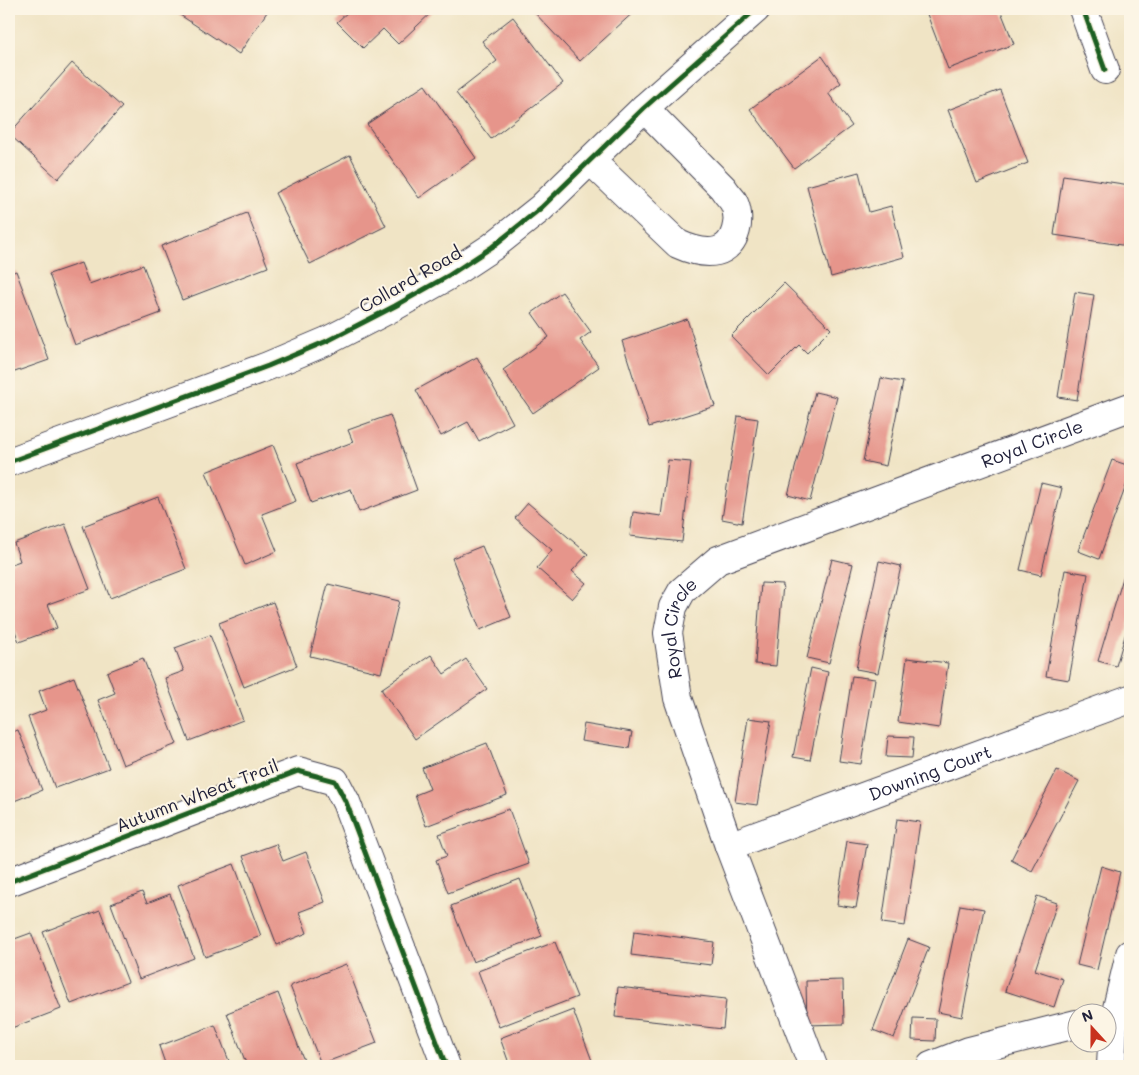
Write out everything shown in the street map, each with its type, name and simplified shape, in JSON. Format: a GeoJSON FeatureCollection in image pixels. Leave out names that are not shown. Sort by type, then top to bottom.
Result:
{"type":"FeatureCollection","features":[{"type":"Feature","properties":{"kind":"street","name":"Collard Road"},"geometry":{"type":"LineString","coordinates":[[9,462],[268,366],[326,341],[395,306],[448,276],[492,247],[541,208],[644,108],[743,18],[756,9]]}},
{"type":"Feature","properties":{"kind":"street"},"geometry":{"type":"LineString","coordinates":[[1083,9],[1105,70]]}},
{"type":"Feature","properties":{"kind":"street"},"geometry":{"type":"LineString","coordinates":[[591,161],[678,244],[690,249],[705,251],[716,251],[726,247],[737,228],[737,214],[734,202],[723,188],[644,108]]}},
{"type":"Feature","properties":{"kind":"street","name":"Royal Circle"},"geometry":{"type":"LineString","coordinates":[[813,1066],[729,846],[678,698],[668,633],[673,607],[682,591],[718,560],[1130,407]]}},
{"type":"Feature","properties":{"kind":"street","name":"Downing Court"},"geometry":{"type":"LineString","coordinates":[[729,846],[1130,699]]}},
{"type":"Feature","properties":{"kind":"street","name":"Autumn Wheat Trail"},"geometry":{"type":"LineString","coordinates":[[9,882],[298,771],[335,781],[346,802],[446,1066]]}},
{"type":"Feature","properties":{"kind":"street"},"geometry":{"type":"LineString","coordinates":[[1115,1002],[1130,954]]}},
{"type":"Feature","properties":{"kind":"street"},"geometry":{"type":"LineString","coordinates":[[931,1066],[969,1051],[1066,1027]]}},
{"type":"Feature","properties":{"kind":"street"},"geometry":{"type":"LineString","coordinates":[[1111,1066],[1112,1052]]}},
{"type":"Feature","properties":{"kind":"building"},"geometry":{"type":"Polygon","coordinates":[[[171,9],[269,9],[239,54],[171,9]]]}},
{"type":"Feature","properties":{"kind":"building"},"geometry":{"type":"Polygon","coordinates":[[[351,9],[435,9],[398,44],[383,29],[363,48],[337,22],[351,9]]]}},
{"type":"Feature","properties":{"kind":"building"},"geometry":{"type":"Polygon","coordinates":[[[535,9],[637,9],[580,61],[533,11],[535,9]]]}},
{"type":"Feature","properties":{"kind":"building"},"geometry":{"type":"Polygon","coordinates":[[[925,9],[1000,9],[1014,44],[948,69],[925,9]]]}},
{"type":"Feature","properties":{"kind":"building"},"geometry":{"type":"Polygon","coordinates":[[[513,17],[563,83],[491,139],[456,93],[497,61],[482,41],[513,17]]]}},
{"type":"Feature","properties":{"kind":"building"},"geometry":{"type":"Polygon","coordinates":[[[822,56],[841,83],[828,93],[852,126],[794,168],[750,109],[822,56]]]}},
{"type":"Feature","properties":{"kind":"building"},"geometry":{"type":"Polygon","coordinates":[[[72,63],[122,107],[58,179],[9,134],[72,63]]]}},
{"type":"Feature","properties":{"kind":"building"},"geometry":{"type":"Polygon","coordinates":[[[425,85],[476,158],[419,198],[367,124],[425,85]]]}},
{"type":"Feature","properties":{"kind":"building"},"geometry":{"type":"Polygon","coordinates":[[[1000,90],[1028,163],[977,183],[948,110],[1000,90]]]}},
{"type":"Feature","properties":{"kind":"building"},"geometry":{"type":"Polygon","coordinates":[[[350,155],[386,226],[310,264],[275,193],[350,155]]]}},
{"type":"Feature","properties":{"kind":"building"},"geometry":{"type":"Polygon","coordinates":[[[859,172],[869,212],[891,206],[904,257],[831,277],[807,186],[859,172]]]}},
{"type":"Feature","properties":{"kind":"building"},"geometry":{"type":"Polygon","coordinates":[[[1063,175],[1130,185],[1130,233],[1128,246],[1054,235],[1063,175]]]}},
{"type":"Feature","properties":{"kind":"building"},"geometry":{"type":"Polygon","coordinates":[[[247,213],[268,267],[182,300],[161,246],[247,213]]]}},
{"type":"Feature","properties":{"kind":"building"},"geometry":{"type":"Polygon","coordinates":[[[81,263],[89,284],[143,265],[161,313],[75,345],[49,274],[81,263]]]}},
{"type":"Feature","properties":{"kind":"building"},"geometry":{"type":"Polygon","coordinates":[[[16,271],[49,360],[9,374],[9,274],[16,271]]]}},
{"type":"Feature","properties":{"kind":"building"},"geometry":{"type":"Polygon","coordinates":[[[784,283],[831,329],[807,353],[799,345],[769,375],[731,336],[784,283]]]}},
{"type":"Feature","properties":{"kind":"building"},"geometry":{"type":"Polygon","coordinates":[[[562,292],[591,332],[580,340],[599,367],[533,413],[503,370],[549,337],[532,313],[562,292]]]}},
{"type":"Feature","properties":{"kind":"building"},"geometry":{"type":"Polygon","coordinates":[[[1075,292],[1094,295],[1077,400],[1058,397],[1075,292]]]}},
{"type":"Feature","properties":{"kind":"building"},"geometry":{"type":"Polygon","coordinates":[[[687,319],[715,406],[649,427],[622,341],[687,319]]]}},
{"type":"Feature","properties":{"kind":"building"},"geometry":{"type":"Polygon","coordinates":[[[477,357],[513,423],[479,441],[468,422],[441,436],[416,390],[477,357]]]}},
{"type":"Feature","properties":{"kind":"building"},"geometry":{"type":"Polygon","coordinates":[[[881,378],[903,382],[886,466],[863,461],[881,378]]]}},
{"type":"Feature","properties":{"kind":"building"},"geometry":{"type":"Polygon","coordinates":[[[815,392],[837,397],[810,501],[788,495],[815,392]]]}},
{"type":"Feature","properties":{"kind":"building"},"geometry":{"type":"Polygon","coordinates":[[[390,415],[417,490],[359,512],[351,489],[311,503],[297,463],[353,442],[348,430],[390,415]]]}},
{"type":"Feature","properties":{"kind":"building"},"geometry":{"type":"Polygon","coordinates":[[[738,416],[758,419],[742,523],[722,519],[738,416]]]}},
{"type":"Feature","properties":{"kind":"building"},"geometry":{"type":"Polygon","coordinates":[[[273,445],[296,501],[262,514],[277,551],[245,565],[206,472],[273,445]]]}},
{"type":"Feature","properties":{"kind":"building"},"geometry":{"type":"Polygon","coordinates":[[[668,460],[691,462],[682,542],[630,536],[633,512],[661,516],[668,460]]]}},
{"type":"Feature","properties":{"kind":"building"},"geometry":{"type":"Polygon","coordinates":[[[1112,460],[1130,466],[1130,475],[1099,559],[1078,551],[1112,460]]]}},
{"type":"Feature","properties":{"kind":"building"},"geometry":{"type":"Polygon","coordinates":[[[1041,483],[1062,488],[1041,575],[1020,570],[1041,483]]]}},
{"type":"Feature","properties":{"kind":"building"},"geometry":{"type":"Polygon","coordinates":[[[158,497],[186,569],[110,598],[83,526],[158,497]]]}},
{"type":"Feature","properties":{"kind":"building"},"geometry":{"type":"Polygon","coordinates":[[[528,503],[588,554],[572,571],[586,583],[572,599],[537,568],[552,550],[515,518],[528,503]]]}},
{"type":"Feature","properties":{"kind":"building"},"geometry":{"type":"Polygon","coordinates":[[[65,524],[90,589],[48,604],[57,628],[19,642],[9,614],[9,565],[20,561],[14,543],[65,524]]]}},
{"type":"Feature","properties":{"kind":"building"},"geometry":{"type":"Polygon","coordinates":[[[482,546],[511,617],[480,630],[452,558],[482,546]]]}},
{"type":"Feature","properties":{"kind":"building"},"geometry":{"type":"Polygon","coordinates":[[[832,559],[853,564],[829,663],[807,658],[832,559]]]}},
{"type":"Feature","properties":{"kind":"building"},"geometry":{"type":"Polygon","coordinates":[[[879,561],[901,566],[878,673],[856,669],[879,561]]]}},
{"type":"Feature","properties":{"kind":"building"},"geometry":{"type":"Polygon","coordinates":[[[1126,568],[1130,570],[1130,619],[1116,666],[1098,661],[1126,568]]]}},
{"type":"Feature","properties":{"kind":"building"},"geometry":{"type":"Polygon","coordinates":[[[1065,570],[1088,574],[1069,680],[1046,676],[1065,570]]]}},
{"type":"Feature","properties":{"kind":"building"},"geometry":{"type":"Polygon","coordinates":[[[761,583],[783,584],[776,666],[755,664],[761,583]]]}},
{"type":"Feature","properties":{"kind":"building"},"geometry":{"type":"Polygon","coordinates":[[[328,584],[399,601],[381,673],[310,656],[328,584]]]}},
{"type":"Feature","properties":{"kind":"building"},"geometry":{"type":"Polygon","coordinates":[[[273,602],[297,666],[244,687],[219,623],[273,602]]]}},
{"type":"Feature","properties":{"kind":"building"},"geometry":{"type":"Polygon","coordinates":[[[210,635],[243,720],[189,741],[165,678],[184,671],[175,648],[210,635]]]}},
{"type":"Feature","properties":{"kind":"building"},"geometry":{"type":"Polygon","coordinates":[[[431,655],[444,674],[466,659],[487,689],[415,739],[381,689],[431,655]]]}},
{"type":"Feature","properties":{"kind":"building"},"geometry":{"type":"Polygon","coordinates":[[[143,658],[177,744],[123,765],[98,700],[115,693],[107,672],[143,658]]]}},
{"type":"Feature","properties":{"kind":"building"},"geometry":{"type":"Polygon","coordinates":[[[907,658],[948,663],[939,728],[898,722],[907,658]]]}},
{"type":"Feature","properties":{"kind":"building"},"geometry":{"type":"Polygon","coordinates":[[[811,668],[828,672],[810,760],[793,757],[811,668]]]}},
{"type":"Feature","properties":{"kind":"building"},"geometry":{"type":"Polygon","coordinates":[[[852,676],[875,679],[861,764],[839,761],[852,676]]]}},
{"type":"Feature","properties":{"kind":"building"},"geometry":{"type":"Polygon","coordinates":[[[74,677],[109,768],[55,788],[28,717],[46,710],[39,691],[74,677]]]}},
{"type":"Feature","properties":{"kind":"building"},"geometry":{"type":"Polygon","coordinates":[[[748,718],[771,721],[757,805],[735,802],[748,718]]]}},
{"type":"Feature","properties":{"kind":"building"},"geometry":{"type":"Polygon","coordinates":[[[584,724],[632,732],[629,748],[581,741],[584,724]]]}},
{"type":"Feature","properties":{"kind":"building"},"geometry":{"type":"Polygon","coordinates":[[[18,730],[42,790],[9,803],[9,733],[18,730]]]}},
{"type":"Feature","properties":{"kind":"building"},"geometry":{"type":"Polygon","coordinates":[[[888,736],[914,737],[912,758],[886,757],[888,736]]]}},
{"type":"Feature","properties":{"kind":"building"},"geometry":{"type":"Polygon","coordinates":[[[487,743],[507,795],[426,826],[415,795],[430,789],[422,768],[487,743]]]}},
{"type":"Feature","properties":{"kind":"building"},"geometry":{"type":"Polygon","coordinates":[[[1057,770],[1079,781],[1032,871],[1011,860],[1057,770]]]}},
{"type":"Feature","properties":{"kind":"building"},"geometry":{"type":"Polygon","coordinates":[[[509,809],[529,864],[448,893],[436,860],[447,856],[439,834],[509,809]]]}},
{"type":"Feature","properties":{"kind":"building"},"geometry":{"type":"Polygon","coordinates":[[[897,819],[920,822],[905,926],[882,923],[897,819]]]}},
{"type":"Feature","properties":{"kind":"building"},"geometry":{"type":"Polygon","coordinates":[[[847,841],[867,844],[856,908],[837,905],[847,841]]]}},
{"type":"Feature","properties":{"kind":"building"},"geometry":{"type":"Polygon","coordinates":[[[276,844],[283,861],[306,852],[325,902],[299,912],[307,933],[277,945],[243,856],[276,844]]]}},
{"type":"Feature","properties":{"kind":"building"},"geometry":{"type":"Polygon","coordinates":[[[234,864],[261,936],[205,957],[178,885],[234,864]]]}},
{"type":"Feature","properties":{"kind":"building"},"geometry":{"type":"Polygon","coordinates":[[[1101,866],[1120,872],[1097,970],[1077,965],[1101,866]]]}},
{"type":"Feature","properties":{"kind":"building"},"geometry":{"type":"Polygon","coordinates":[[[520,879],[542,936],[473,962],[451,906],[520,879]]]}},
{"type":"Feature","properties":{"kind":"building"},"geometry":{"type":"Polygon","coordinates":[[[142,892],[147,903],[170,894],[194,958],[139,979],[111,904],[142,892]]]}},
{"type":"Feature","properties":{"kind":"building"},"geometry":{"type":"Polygon","coordinates":[[[1037,896],[1057,903],[1035,970],[1063,979],[1054,1007],[1005,991],[1037,896]]]}},
{"type":"Feature","properties":{"kind":"building"},"geometry":{"type":"Polygon","coordinates":[[[960,905],[984,909],[962,1017],[938,1012],[960,905]]]}},
{"type":"Feature","properties":{"kind":"building"},"geometry":{"type":"Polygon","coordinates":[[[100,910],[128,982],[71,1004],[43,932],[100,910]]]}},
{"type":"Feature","properties":{"kind":"building"},"geometry":{"type":"Polygon","coordinates":[[[634,931],[714,942],[711,965],[631,955],[634,931]]]}},
{"type":"Feature","properties":{"kind":"building"},"geometry":{"type":"Polygon","coordinates":[[[31,933],[61,1009],[9,1029],[9,941],[31,933]]]}},
{"type":"Feature","properties":{"kind":"building"},"geometry":{"type":"Polygon","coordinates":[[[908,939],[929,947],[894,1038],[873,1030],[908,939]]]}},
{"type":"Feature","properties":{"kind":"building"},"geometry":{"type":"Polygon","coordinates":[[[555,942],[577,997],[499,1027],[478,971],[555,942]]]}},
{"type":"Feature","properties":{"kind":"building"},"geometry":{"type":"Polygon","coordinates":[[[346,964],[377,1043],[321,1064],[290,986],[346,964]]]}},
{"type":"Feature","properties":{"kind":"building"},"geometry":{"type":"Polygon","coordinates":[[[843,980],[844,1024],[807,1025],[806,981],[843,980]]]}},
{"type":"Feature","properties":{"kind":"building"},"geometry":{"type":"Polygon","coordinates":[[[618,987],[726,999],[723,1029],[615,1017],[618,987]]]}},
{"type":"Feature","properties":{"kind":"building"},"geometry":{"type":"Polygon","coordinates":[[[278,993],[306,1066],[247,1066],[227,1013],[278,993]]]}},
{"type":"Feature","properties":{"kind":"building"},"geometry":{"type":"Polygon","coordinates":[[[573,1010],[594,1066],[510,1066],[500,1038],[573,1010]]]}},
{"type":"Feature","properties":{"kind":"building"},"geometry":{"type":"Polygon","coordinates":[[[913,1018],[936,1019],[935,1041],[912,1040],[913,1018]]]}},
{"type":"Feature","properties":{"kind":"building"},"geometry":{"type":"Polygon","coordinates":[[[215,1025],[231,1066],[166,1066],[159,1046],[215,1025]]]}},
{"type":"Feature","properties":{"kind":"cycle path"},"geometry":{"type":"LineString","coordinates":[[9,462],[268,366],[327,341],[448,276],[492,247],[541,208],[644,108],[756,9]]}},
{"type":"Feature","properties":{"kind":"cycle path"},"geometry":{"type":"LineString","coordinates":[[1083,9],[1105,70]]}},
{"type":"Feature","properties":{"kind":"cycle path"},"geometry":{"type":"LineString","coordinates":[[9,882],[298,771],[335,781],[346,802],[446,1066]]}}]}
